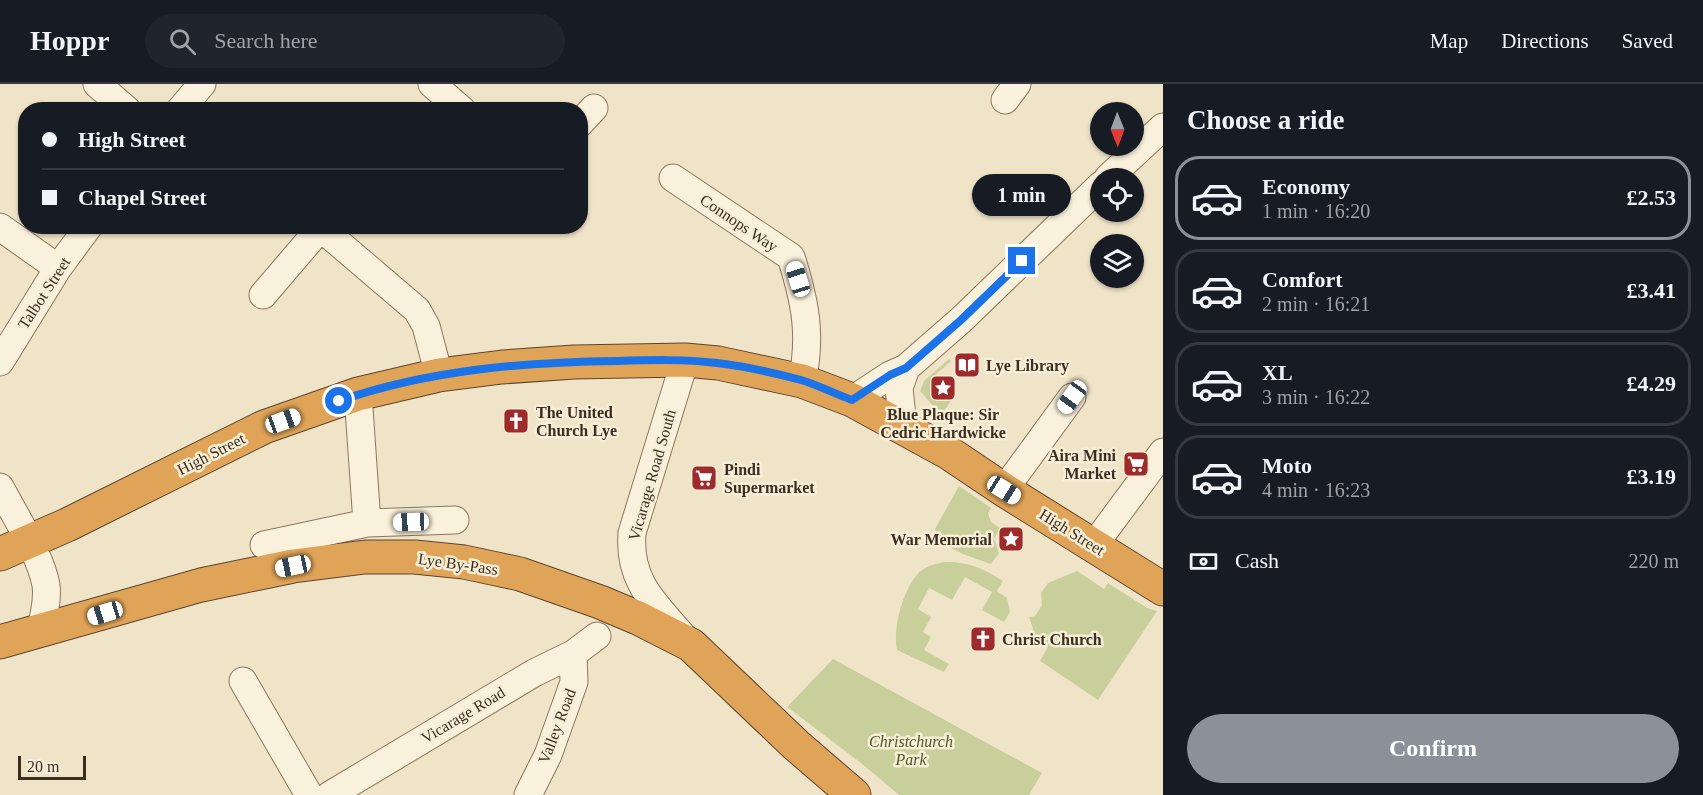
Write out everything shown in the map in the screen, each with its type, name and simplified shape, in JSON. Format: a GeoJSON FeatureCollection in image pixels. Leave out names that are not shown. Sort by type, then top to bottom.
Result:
{"type":"FeatureCollection","features":[{"type":"Feature","properties":{"kind":"highway","name":"High Street"},"geometry":{"type":"LineString","coordinates":[[14,548],[67,525],[264,427],[358,394],[439,375],[502,367],[574,362],[685,360],[718,363],[802,381],[852,400],[950,453],[1004,490],[1163,589]]}},
{"type":"Feature","properties":{"kind":"highway","name":"Lye By-Pass"},"geometry":{"type":"LineString","coordinates":[[0,642],[201,585],[293,566],[365,557],[415,557],[464,562],[520,574],[638,618],[691,645],[796,745],[854,795]]}},
{"type":"Feature","properties":{"kind":"street"},"geometry":{"type":"LineString","coordinates":[[97,84],[118,102]]}},
{"type":"Feature","properties":{"kind":"street"},"geometry":{"type":"LineString","coordinates":[[187,102],[202,84]]}},
{"type":"Feature","properties":{"kind":"street"},"geometry":{"type":"LineString","coordinates":[[432,84],[453,102]]}},
{"type":"Feature","properties":{"kind":"street"},"geometry":{"type":"LineString","coordinates":[[1119,168],[1163,127]]}},
{"type":"Feature","properties":{"kind":"street","name":"Connops Way"},"geometry":{"type":"LineString","coordinates":[[673,178],[791,257],[807,325],[807,356],[802,381]]}},
{"type":"Feature","properties":{"kind":"street"},"geometry":{"type":"LineString","coordinates":[[852,400],[890,375],[906,368],[961,320],[1090,196]]}},
{"type":"Feature","properties":{"kind":"street"},"geometry":{"type":"LineString","coordinates":[[0,227],[58,268]]}},
{"type":"Feature","properties":{"kind":"street","name":"Talbot Street"},"geometry":{"type":"LineString","coordinates":[[0,362],[58,268],[83,234]]}},
{"type":"Feature","properties":{"kind":"street"},"geometry":{"type":"LineString","coordinates":[[263,295],[316,234]]}},
{"type":"Feature","properties":{"kind":"street"},"geometry":{"type":"LineString","coordinates":[[330,234],[417,310],[426,326],[439,375]]}},
{"type":"Feature","properties":{"kind":"street","name":"Vicarage Road South"},"geometry":{"type":"LineString","coordinates":[[685,360],[632,533],[631,550],[636,575],[644,589],[691,645]]}},
{"type":"Feature","properties":{"kind":"street"},"geometry":{"type":"LineString","coordinates":[[903,427],[899,388],[906,368]]}},
{"type":"Feature","properties":{"kind":"street"},"geometry":{"type":"LineString","coordinates":[[358,394],[367,523]]}},
{"type":"Feature","properties":{"kind":"street"},"geometry":{"type":"LineString","coordinates":[[1004,490],[1072,397]]}},
{"type":"Feature","properties":{"kind":"street"},"geometry":{"type":"LineString","coordinates":[[1094,546],[1163,452]]}},
{"type":"Feature","properties":{"kind":"street"},"geometry":{"type":"LineString","coordinates":[[0,487],[14,548],[42,568],[46,587],[40,632]]}},
{"type":"Feature","properties":{"kind":"street"},"geometry":{"type":"LineString","coordinates":[[264,545],[367,523],[455,520]]}},
{"type":"Feature","properties":{"kind":"street","name":"Vicarage Road"},"geometry":{"type":"LineString","coordinates":[[330,795],[534,673],[573,654],[597,636]]}},
{"type":"Feature","properties":{"kind":"street","name":"Valley Road"},"geometry":{"type":"LineString","coordinates":[[528,795],[548,755],[574,682],[573,654]]}},
{"type":"Feature","properties":{"kind":"street"},"geometry":{"type":"LineString","coordinates":[[243,681],[309,795]]}},
{"type":"Feature","properties":{"kind":"green space"},"geometry":{"type":"Polygon","coordinates":[[[949,359],[951,361],[933,377],[953,398],[941,415],[920,391],[924,381],[949,359]]]}},
{"type":"Feature","properties":{"kind":"green space"},"geometry":{"type":"Polygon","coordinates":[[[959,486],[991,508],[988,513],[991,522],[1000,528],[994,539],[999,553],[991,564],[951,547],[938,536],[935,529],[959,486]]]}},
{"type":"Feature","properties":{"kind":"green space"},"geometry":{"type":"Polygon","coordinates":[[[944,562],[975,567],[1003,581],[997,591],[1007,598],[1010,612],[1004,622],[982,610],[992,592],[965,577],[952,600],[929,588],[918,609],[931,617],[923,632],[931,637],[924,650],[949,664],[944,672],[897,650],[896,631],[905,596],[916,576],[930,566],[944,562]]]}},
{"type":"Feature","properties":{"kind":"green space"},"geometry":{"type":"Polygon","coordinates":[[[1077,571],[1104,589],[1108,583],[1147,608],[1157,611],[1098,700],[1040,661],[1048,647],[1037,641],[1029,617],[1035,616],[1042,605],[1041,593],[1048,583],[1077,571]]]}},
{"type":"Feature","properties":{"kind":"green space","name":"Christchurch Park"},"geometry":{"type":"Polygon","coordinates":[[[833,659],[1042,773],[1029,795],[899,795],[787,707],[833,659]]]}},
{"type":"Feature","properties":{"kind":"place","name":"Lye Library"},"geometry":{"type":"Point","coordinates":[967,365]}},
{"type":"Feature","properties":{"kind":"place","name":"Blue Plaque: Sir Cedric Hardwicke"},"geometry":{"type":"Point","coordinates":[943,388]}},
{"type":"Feature","properties":{"kind":"place","name":"The United Church Lye"},"geometry":{"type":"Point","coordinates":[516,421]}},
{"type":"Feature","properties":{"kind":"place","name":"Aira Mini Market"},"geometry":{"type":"Point","coordinates":[1136,464]}},
{"type":"Feature","properties":{"kind":"place","name":"Pindi Supermarket"},"geometry":{"type":"Point","coordinates":[704,478]}},
{"type":"Feature","properties":{"kind":"place","name":"War Memorial"},"geometry":{"type":"Point","coordinates":[1011,539]}},
{"type":"Feature","properties":{"kind":"place","name":"Christ Church"},"geometry":{"type":"Point","coordinates":[983,639]}},
{"type":"Feature","properties":{"kind":"route"},"geometry":{"type":"LineString","coordinates":[[339,401],[358,394],[439,375],[502,367],[574,362],[685,360],[718,363],[802,381],[852,400],[890,375],[906,368],[961,320],[1022,261]]}}]}
